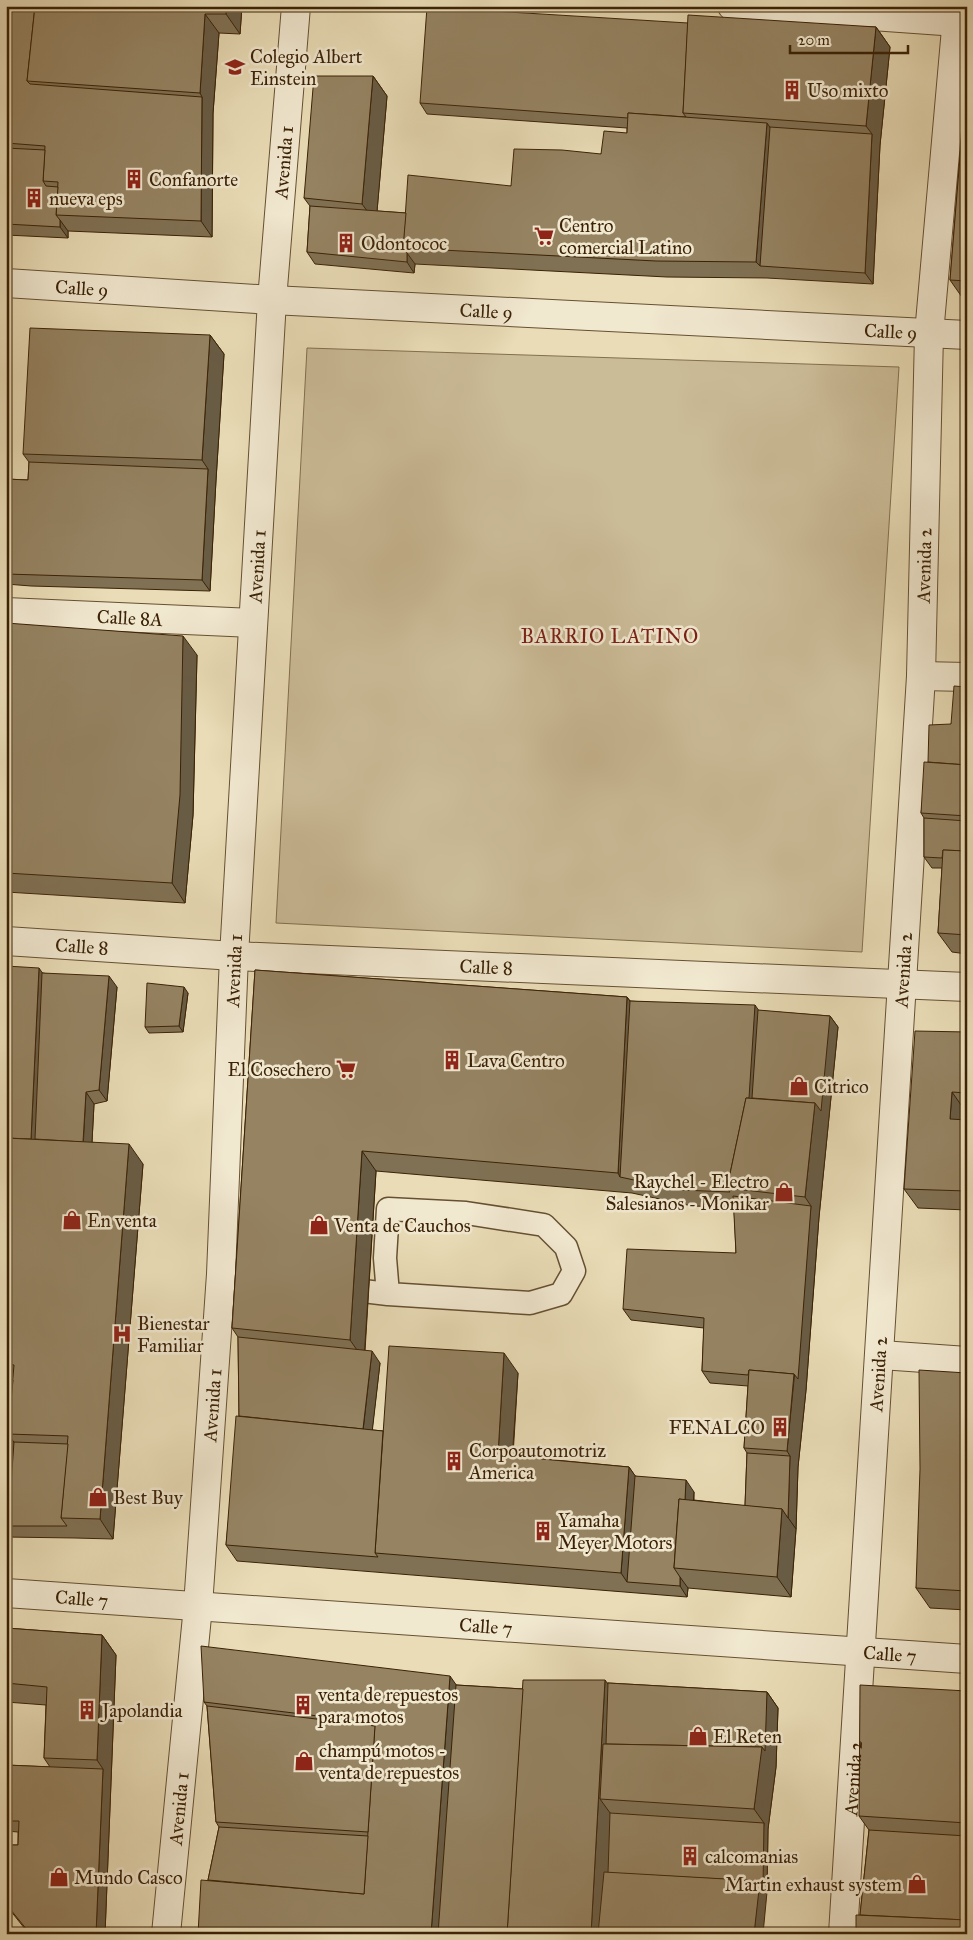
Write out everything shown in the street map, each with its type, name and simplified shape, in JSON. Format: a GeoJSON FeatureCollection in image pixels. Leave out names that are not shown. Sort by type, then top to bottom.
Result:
{"type":"FeatureCollection","features":[{"type":"Feature","properties":{"kind":"street","name":"Avenida 1"},"geometry":{"type":"LineString","coordinates":[[166,1934],[230,1275],[234,956],[272,300],[296,6]]}},
{"type":"Feature","properties":{"kind":"street"},"geometry":{"type":"LineString","coordinates":[[732,6],[958,14]]}},
{"type":"Feature","properties":{"kind":"street","name":"Avenida 2"},"geometry":{"type":"LineString","coordinates":[[843,1934],[881,1355],[921,676],[929,334],[958,14]]}},
{"type":"Feature","properties":{"kind":"street","name":"Calle 9"},"geometry":{"type":"LineString","coordinates":[[6,283],[272,300],[967,335]]}},
{"type":"Feature","properties":{"kind":"street","name":"Calle 8A"},"geometry":{"type":"LineString","coordinates":[[6,612],[253,622]]}},
{"type":"Feature","properties":{"kind":"street"},"geometry":{"type":"LineString","coordinates":[[921,676],[967,677]]}},
{"type":"Feature","properties":{"kind":"street","name":"Calle 8"},"geometry":{"type":"LineString","coordinates":[[6,942],[234,956],[967,987]]}},
{"type":"Feature","properties":{"kind":"street"},"geometry":{"type":"LineString","coordinates":[[881,1355],[967,1361]]}},
{"type":"Feature","properties":{"kind":"street","name":"Calle 7"},"geometry":{"type":"LineString","coordinates":[[6,1593],[967,1659]]}},
{"type":"Feature","properties":{"kind":"lane"},"geometry":{"type":"LineString","coordinates":[[318,1286],[388,1294],[530,1303],[560,1294],[574,1271],[566,1247],[544,1225],[466,1213],[388,1209],[385,1258],[388,1294]]}},
{"type":"Feature","properties":{"kind":"shaded area"},"geometry":{"type":"Polygon","coordinates":[[[307,348],[899,367],[862,952],[276,923],[307,348]]]}},
{"type":"Feature","properties":{"kind":"building","name":"Confanorte"},"geometry":{"type":"Polygon","coordinates":[[[6,6],[35,6],[27,81],[30,84],[202,97],[201,221],[56,215],[58,182],[43,181],[45,146],[6,143],[6,6]]]}},
{"type":"Feature","properties":{"kind":"building"},"geometry":{"type":"Polygon","coordinates":[[[35,6],[226,6],[226,14],[205,14],[200,93],[27,81],[35,6]]]}},
{"type":"Feature","properties":{"kind":"building"},"geometry":{"type":"Polygon","coordinates":[[[427,7],[688,23],[683,113],[686,117],[628,113],[628,118],[420,103],[427,7]]]}},
{"type":"Feature","properties":{"kind":"building","name":"Uso mixto"},"geometry":{"type":"Polygon","coordinates":[[[688,15],[876,27],[866,126],[683,113],[688,15]]]}},
{"type":"Feature","properties":{"kind":"building"},"geometry":{"type":"Polygon","coordinates":[[[967,70],[967,281],[950,280],[967,70]]]}},
{"type":"Feature","properties":{"kind":"building"},"geometry":{"type":"Polygon","coordinates":[[[314,76],[373,76],[362,204],[304,198],[314,76]]]}},
{"type":"Feature","properties":{"kind":"building"},"geometry":{"type":"Polygon","coordinates":[[[628,113],[767,123],[756,262],[656,261],[403,248],[408,175],[511,186],[514,149],[562,150],[601,154],[604,131],[627,133],[628,113]]]}},
{"type":"Feature","properties":{"kind":"building"},"geometry":{"type":"Polygon","coordinates":[[[770,127],[872,134],[865,273],[760,266],[770,127]]]}},
{"type":"Feature","properties":{"kind":"building","name":"nueva eps"},"geometry":{"type":"Polygon","coordinates":[[[6,148],[45,150],[43,181],[46,186],[58,187],[56,215],[60,220],[60,227],[6,224],[6,148]]]}},
{"type":"Feature","properties":{"kind":"building"},"geometry":{"type":"Polygon","coordinates":[[[310,206],[406,213],[403,248],[407,253],[407,262],[307,252],[310,206]]]}},
{"type":"Feature","properties":{"kind":"building"},"geometry":{"type":"Polygon","coordinates":[[[30,328],[210,335],[202,460],[23,454],[30,328]]]}},
{"type":"Feature","properties":{"kind":"building"},"geometry":{"type":"Polygon","coordinates":[[[29,462],[208,469],[202,580],[6,574],[6,479],[28,480],[29,462]]]}},
{"type":"Feature","properties":{"kind":"building"},"geometry":{"type":"Polygon","coordinates":[[[967,497],[967,551],[964,551],[967,497]]]}},
{"type":"Feature","properties":{"kind":"building"},"geometry":{"type":"Polygon","coordinates":[[[6,623],[183,636],[180,795],[172,883],[6,873],[6,623]]]}},
{"type":"Feature","properties":{"kind":"building"},"geometry":{"type":"Polygon","coordinates":[[[954,686],[967,687],[967,765],[928,762],[929,725],[951,724],[954,686]]]}},
{"type":"Feature","properties":{"kind":"building"},"geometry":{"type":"Polygon","coordinates":[[[924,762],[967,765],[967,816],[921,813],[924,762]]]}},
{"type":"Feature","properties":{"kind":"building"},"geometry":{"type":"Polygon","coordinates":[[[924,818],[967,821],[967,851],[943,850],[942,858],[924,857],[924,818]]]}},
{"type":"Feature","properties":{"kind":"building"},"geometry":{"type":"Polygon","coordinates":[[[943,850],[967,851],[967,935],[938,933],[943,850]]]}},
{"type":"Feature","properties":{"kind":"building"},"geometry":{"type":"Polygon","coordinates":[[[6,966],[39,968],[31,1139],[6,1138],[6,966]]]}},
{"type":"Feature","properties":{"kind":"building","name":"Lava Centro"},"geometry":{"type":"Polygon","coordinates":[[[255,970],[627,997],[618,1173],[362,1151],[350,1340],[232,1328],[255,970]]]}},
{"type":"Feature","properties":{"kind":"building"},"geometry":{"type":"Polygon","coordinates":[[[42,973],[109,976],[99,1090],[86,1092],[83,1142],[35,1139],[42,973]]]}},
{"type":"Feature","properties":{"kind":"building"},"geometry":{"type":"Polygon","coordinates":[[[147,983],[184,987],[179,1026],[145,1027],[147,983]]]}},
{"type":"Feature","properties":{"kind":"building"},"geometry":{"type":"Polygon","coordinates":[[[630,1001],[755,1005],[749,1098],[746,1098],[727,1188],[730,1192],[681,1190],[620,1177],[630,1001]]]}},
{"type":"Feature","properties":{"kind":"building"},"geometry":{"type":"Polygon","coordinates":[[[758,1010],[830,1016],[821,1111],[815,1103],[752,1098],[758,1010]]]}},
{"type":"Feature","properties":{"kind":"building"},"geometry":{"type":"Polygon","coordinates":[[[915,1031],[967,1032],[967,1093],[952,1092],[950,1119],[967,1120],[967,1191],[904,1189],[915,1031]]]}},
{"type":"Feature","properties":{"kind":"building"},"geometry":{"type":"Polygon","coordinates":[[[746,1098],[815,1103],[805,1197],[727,1188],[746,1098]]]}},
{"type":"Feature","properties":{"kind":"building"},"geometry":{"type":"Polygon","coordinates":[[[6,1138],[129,1144],[100,1519],[61,1518],[68,1436],[8,1434],[14,1365],[6,1364],[6,1138]]]}},
{"type":"Feature","properties":{"kind":"building"},"geometry":{"type":"Polygon","coordinates":[[[733,1196],[811,1206],[798,1379],[794,1374],[749,1370],[748,1375],[702,1371],[704,1318],[623,1309],[627,1249],[736,1253],[733,1196]]]}},
{"type":"Feature","properties":{"kind":"building"},"geometry":{"type":"Polygon","coordinates":[[[238,1337],[372,1351],[363,1429],[239,1416],[238,1337]]]}},
{"type":"Feature","properties":{"kind":"building"},"geometry":{"type":"Polygon","coordinates":[[[389,1346],[504,1353],[498,1455],[629,1467],[621,1573],[375,1553],[389,1346]]]}},
{"type":"Feature","properties":{"kind":"building"},"geometry":{"type":"Polygon","coordinates":[[[749,1370],[794,1374],[787,1451],[744,1448],[749,1370]]]}},
{"type":"Feature","properties":{"kind":"building"},"geometry":{"type":"Polygon","coordinates":[[[919,1370],[967,1373],[967,1591],[916,1588],[920,1469],[919,1370]]]}},
{"type":"Feature","properties":{"kind":"building"},"geometry":{"type":"Polygon","coordinates":[[[6,1380],[13,1380],[8,1434],[11,1438],[6,1497],[6,1380]]]}},
{"type":"Feature","properties":{"kind":"building"},"geometry":{"type":"Polygon","coordinates":[[[236,1416],[383,1431],[375,1553],[378,1557],[226,1545],[236,1416]]]}},
{"type":"Feature","properties":{"kind":"building"},"geometry":{"type":"Polygon","coordinates":[[[14,1442],[68,1444],[61,1518],[67,1526],[8,1526],[14,1442]]]}},
{"type":"Feature","properties":{"kind":"building"},"geometry":{"type":"Polygon","coordinates":[[[747,1453],[790,1456],[788,1518],[782,1509],[745,1506],[747,1453]]]}},
{"type":"Feature","properties":{"kind":"building"},"geometry":{"type":"Polygon","coordinates":[[[635,1476],[686,1480],[685,1500],[679,1499],[674,1568],[680,1577],[680,1586],[627,1582],[635,1476]]]}},
{"type":"Feature","properties":{"kind":"building"},"geometry":{"type":"Polygon","coordinates":[[[679,1499],[782,1509],[777,1577],[674,1568],[679,1499]]]}},
{"type":"Feature","properties":{"kind":"building","name":"Japolandia"},"geometry":{"type":"Polygon","coordinates":[[[6,1628],[102,1635],[97,1760],[44,1758],[47,1687],[6,1683],[6,1628]]]}},
{"type":"Feature","properties":{"kind":"building"},"geometry":{"type":"Polygon","coordinates":[[[201,1646],[450,1676],[431,1934],[198,1934],[201,1880],[364,1894],[375,1723],[204,1702],[201,1646]]]}},
{"type":"Feature","properties":{"kind":"building"},"geometry":{"type":"Polygon","coordinates":[[[523,1680],[605,1680],[591,1934],[507,1934],[523,1680]]]}},
{"type":"Feature","properties":{"kind":"building","name":"El Reten"},"geometry":{"type":"Polygon","coordinates":[[[608,1683],[767,1692],[765,1751],[762,1747],[606,1744],[608,1683]]]}},
{"type":"Feature","properties":{"kind":"building"},"geometry":{"type":"Polygon","coordinates":[[[456,1685],[523,1689],[507,1934],[438,1934],[456,1685]]]}},
{"type":"Feature","properties":{"kind":"building"},"geometry":{"type":"Polygon","coordinates":[[[860,1685],[967,1691],[967,1823],[859,1816],[860,1685]]]}},
{"type":"Feature","properties":{"kind":"building"},"geometry":{"type":"Polygon","coordinates":[[[207,1706],[375,1726],[368,1832],[216,1822],[207,1706]]]}},
{"type":"Feature","properties":{"kind":"building"},"geometry":{"type":"Polygon","coordinates":[[[603,1744],[762,1747],[754,1809],[600,1799],[603,1744]]]}},
{"type":"Feature","properties":{"kind":"building"},"geometry":{"type":"Polygon","coordinates":[[[6,1765],[103,1769],[96,1934],[56,1934],[28,1931],[6,1904],[6,1845],[18,1845],[19,1821],[6,1821],[6,1765]]]}},
{"type":"Feature","properties":{"kind":"building","name":"calcomanias"},"geometry":{"type":"Polygon","coordinates":[[[610,1813],[764,1823],[763,1887],[760,1881],[608,1873],[610,1813]]]}},
{"type":"Feature","properties":{"kind":"building"},"geometry":{"type":"Polygon","coordinates":[[[219,1827],[368,1836],[364,1894],[208,1880],[219,1827]]]}},
{"type":"Feature","properties":{"kind":"building","name":"Martin exhaust system"},"geometry":{"type":"Polygon","coordinates":[[[869,1830],[967,1836],[967,1920],[860,1915],[869,1830]]]}},
{"type":"Feature","properties":{"kind":"building"},"geometry":{"type":"Polygon","coordinates":[[[604,1872],[760,1881],[754,1934],[598,1934],[604,1872]]]}},
{"type":"Feature","properties":{"kind":"building"},"geometry":{"type":"Polygon","coordinates":[[[856,1915],[967,1920],[967,1934],[856,1934],[856,1915]]]}},
{"type":"Feature","properties":{"kind":"place","name":"Colegio Albert Einstein"},"geometry":{"type":"Point","coordinates":[235,67]}},
{"type":"Feature","properties":{"kind":"place","name":"Uso mixto"},"geometry":{"type":"Point","coordinates":[792,90]}},
{"type":"Feature","properties":{"kind":"place","name":"Confanorte"},"geometry":{"type":"Point","coordinates":[134,179]}},
{"type":"Feature","properties":{"kind":"place","name":"nueva eps"},"geometry":{"type":"Point","coordinates":[34,198]}},
{"type":"Feature","properties":{"kind":"place","name":"Centro comercial Latino"},"geometry":{"type":"Point","coordinates":[544,236]}},
{"type":"Feature","properties":{"kind":"place","name":"Odontococ"},"geometry":{"type":"Point","coordinates":[346,243]}},
{"type":"Feature","properties":{"kind":"place","name":"Lava Centro"},"geometry":{"type":"Point","coordinates":[452,1060]}},
{"type":"Feature","properties":{"kind":"place","name":"El Cosechero"},"geometry":{"type":"Point","coordinates":[346,1069]}},
{"type":"Feature","properties":{"kind":"place","name":"Citrico"},"geometry":{"type":"Point","coordinates":[799,1086]}},
{"type":"Feature","properties":{"kind":"place","name":"Raychel - Electro Salesianos - Monikar"},"geometry":{"type":"Point","coordinates":[784,1192]}},
{"type":"Feature","properties":{"kind":"place","name":"En venta"},"geometry":{"type":"Point","coordinates":[72,1220]}},
{"type":"Feature","properties":{"kind":"place","name":"Venta de Cauchos"},"geometry":{"type":"Point","coordinates":[319,1225]}},
{"type":"Feature","properties":{"kind":"place","name":"Bienestar Familiar"},"geometry":{"type":"Point","coordinates":[122,1334]}},
{"type":"Feature","properties":{"kind":"place","name":"FENALCO"},"geometry":{"type":"Point","coordinates":[780,1427]}},
{"type":"Feature","properties":{"kind":"place","name":"Corpoautomotriz America"},"geometry":{"type":"Point","coordinates":[454,1461]}},
{"type":"Feature","properties":{"kind":"place","name":"Best Buy"},"geometry":{"type":"Point","coordinates":[98,1497]}},
{"type":"Feature","properties":{"kind":"place","name":"Yamaha Meyer Motors"},"geometry":{"type":"Point","coordinates":[543,1531]}},
{"type":"Feature","properties":{"kind":"place","name":"venta de repuestos para motos"},"geometry":{"type":"Point","coordinates":[303,1705]}},
{"type":"Feature","properties":{"kind":"place","name":"Japolandia"},"geometry":{"type":"Point","coordinates":[87,1710]}},
{"type":"Feature","properties":{"kind":"place","name":"El Reten"},"geometry":{"type":"Point","coordinates":[698,1736]}},
{"type":"Feature","properties":{"kind":"place","name":"champú motos - venta de repuestos"},"geometry":{"type":"Point","coordinates":[304,1761]}},
{"type":"Feature","properties":{"kind":"place","name":"calcomanias"},"geometry":{"type":"Point","coordinates":[690,1856]}},
{"type":"Feature","properties":{"kind":"place","name":"Mundo Casco"},"geometry":{"type":"Point","coordinates":[59,1877]}},
{"type":"Feature","properties":{"kind":"place","name":"Martin exhaust system"},"geometry":{"type":"Point","coordinates":[917,1884]}},
{"type":"Feature","properties":{"kind":"district","name":"BARRIO LATINO"},"geometry":{"type":"Point","coordinates":[610,636]}}]}
